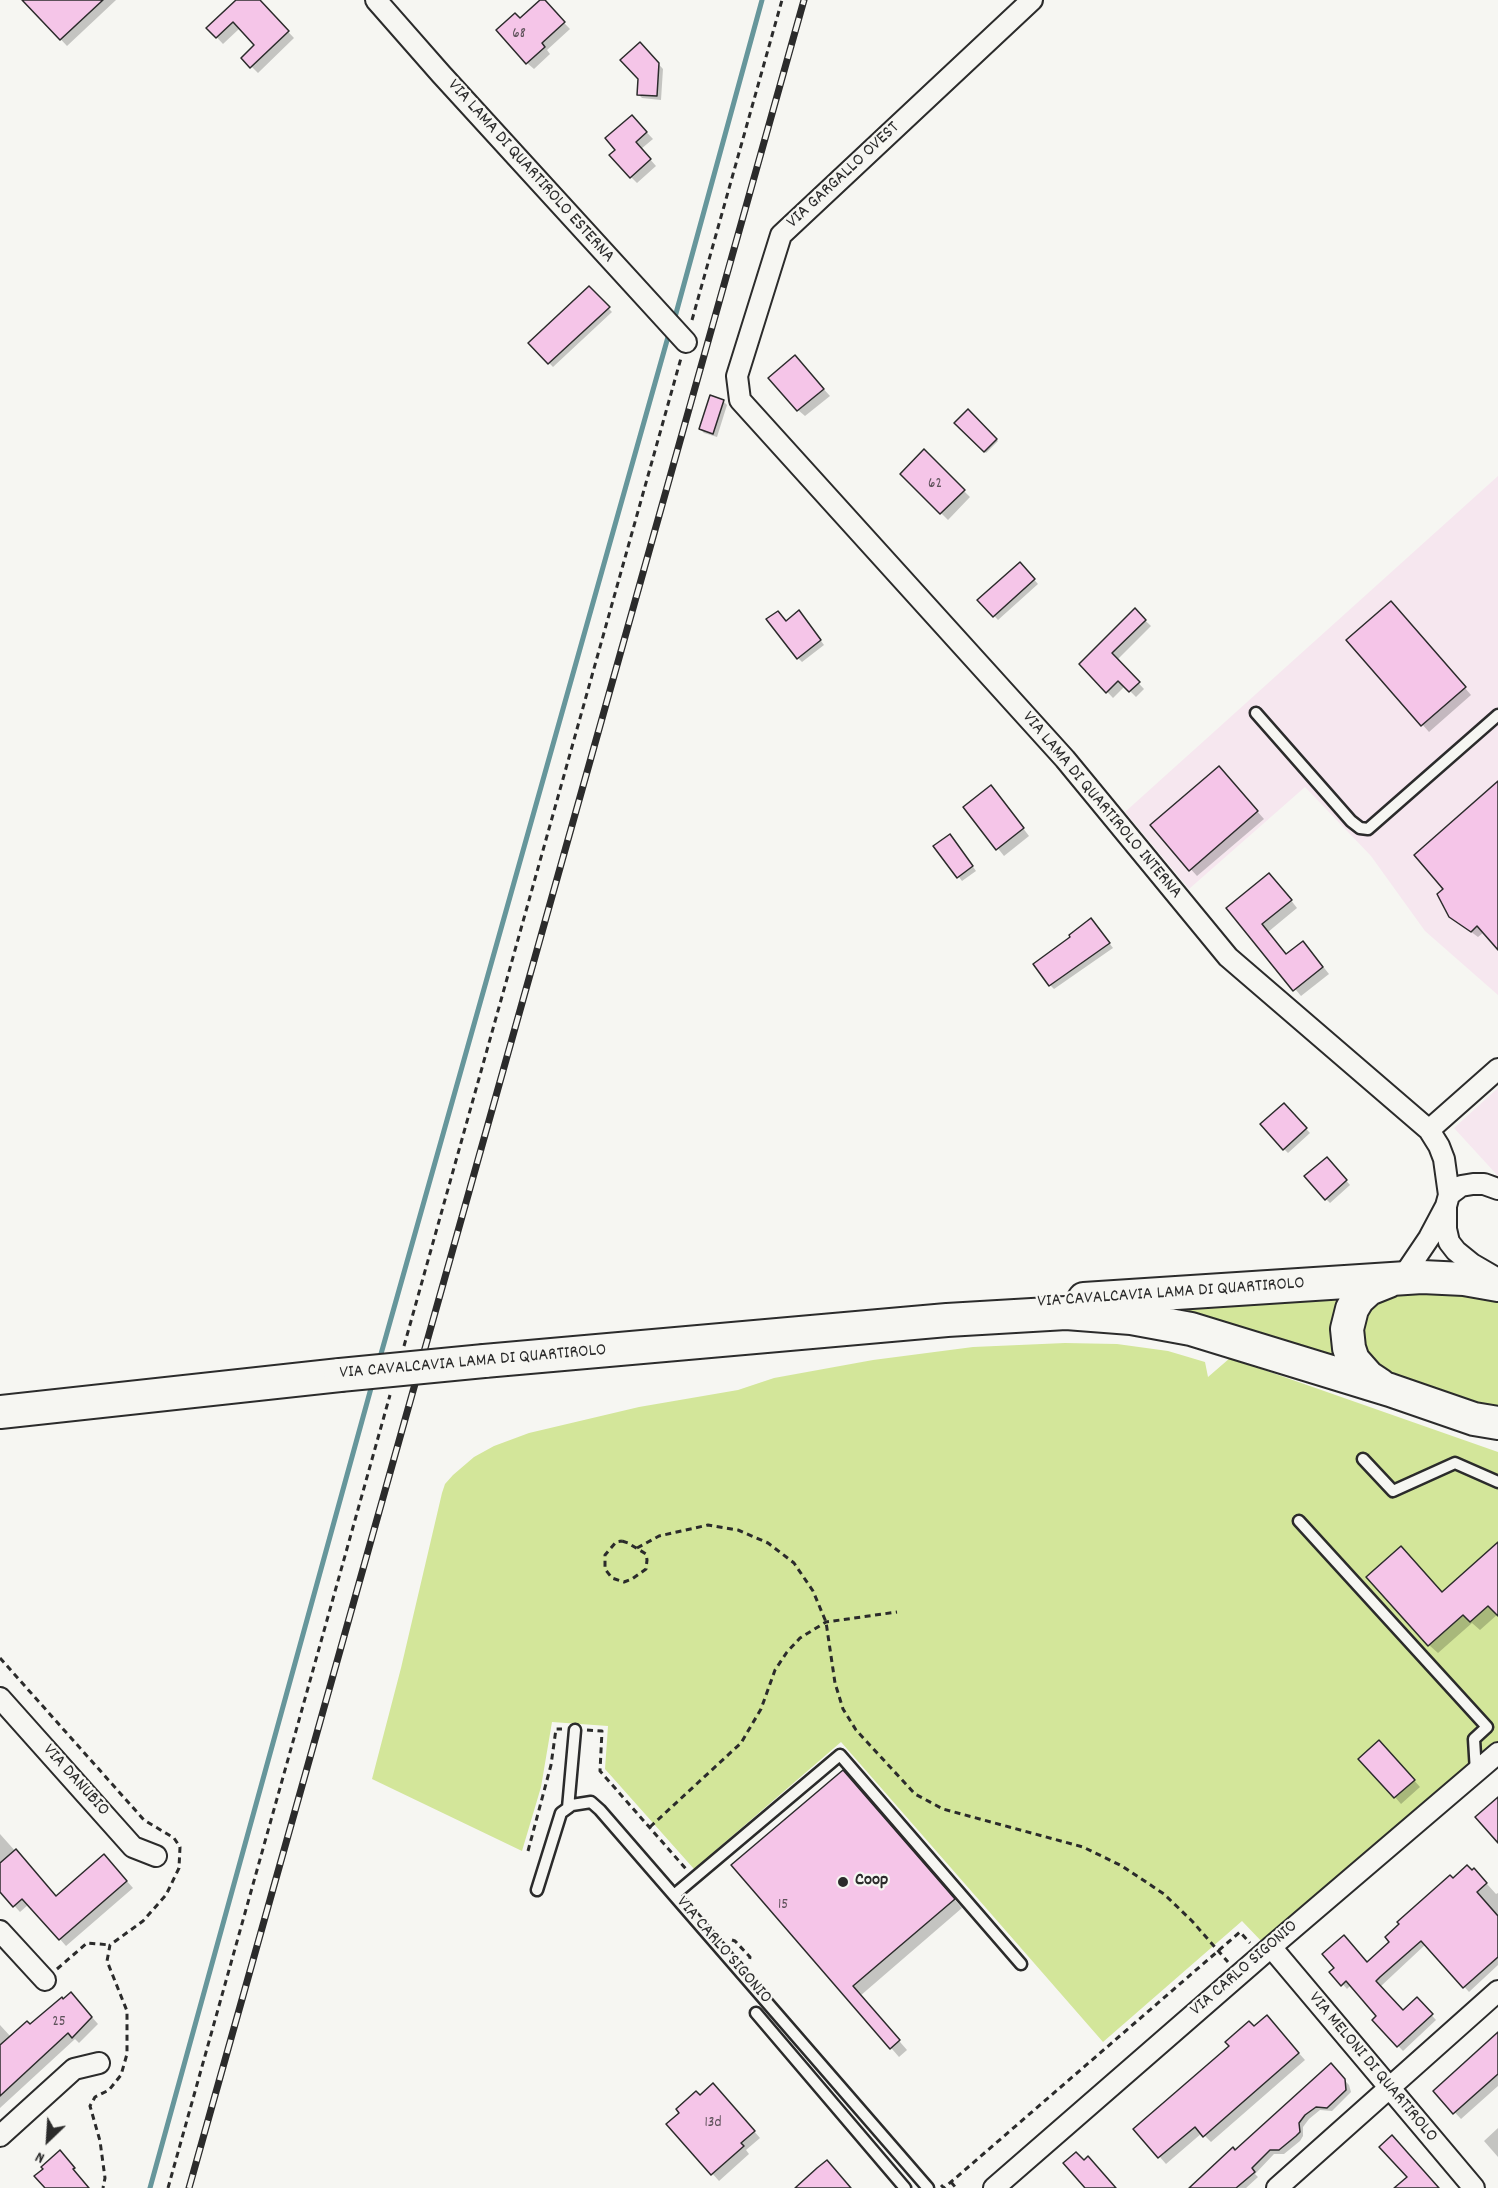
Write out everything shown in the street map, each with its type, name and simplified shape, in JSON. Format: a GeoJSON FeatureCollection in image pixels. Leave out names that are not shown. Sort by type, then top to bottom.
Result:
{"type":"FeatureCollection","features":[{"type":"Feature","properties":{"kind":"main road","name":"VIA CAVALCAVIA LAMA DI QUARTIROLO"},"geometry":{"type":"LineString","coordinates":[[947,1320],[1009,1306],[1121,1295],[1399,1278],[1445,1277],[1498,1285]]}},
{"type":"Feature","properties":{"kind":"main road","name":"VIA CAVALCAVIA LAMA DI QUARTIROLO"},"geometry":{"type":"LineString","coordinates":[[1390,1390],[1368,1377],[1356,1366],[1348,1348],[1347,1329],[1352,1309],[1363,1293],[1378,1284],[1399,1278]]}},
{"type":"Feature","properties":{"kind":"main road","name":"VIA CAVALCAVIA LAMA DI QUARTIROLO"},"geometry":{"type":"LineString","coordinates":[[0,1412],[484,1361],[947,1320],[1066,1313],[1131,1318],[1191,1329],[1390,1390],[1492,1425]]}},
{"type":"Feature","properties":{"kind":"street","name":"VIA LAMA DI QUARTIROLO ESTERNA"},"geometry":{"type":"LineString","coordinates":[[376,0],[686,342]]}},
{"type":"Feature","properties":{"kind":"street","name":"VIA GARGALLO OVEST"},"geometry":{"type":"LineString","coordinates":[[740,400],[737,376],[781,235],[1032,0]]}},
{"type":"Feature","properties":{"kind":"street","name":"VIA LAMA DI QUARTIROLO INTERNA"},"geometry":{"type":"LineString","coordinates":[[740,400],[1065,759],[1228,957],[1429,1130],[1444,1159],[1448,1201],[1446,1229],[1449,1242],[1472,1264],[1498,1279]]}},
{"type":"Feature","properties":{"kind":"street"},"geometry":{"type":"LineString","coordinates":[[1429,1130],[1498,1069]]}},
{"type":"Feature","properties":{"kind":"street"},"geometry":{"type":"LineString","coordinates":[[1399,1278],[1429,1238],[1448,1201],[1461,1186],[1484,1184],[1498,1189]]}},
{"type":"Feature","properties":{"kind":"street","name":"VIA DANUBIO"},"geometry":{"type":"LineString","coordinates":[[0,1698],[134,1847],[156,1856]]}},
{"type":"Feature","properties":{"kind":"street","name":"VIA CARLO SIGONIO"},"geometry":{"type":"LineString","coordinates":[[994,2188],[1239,1974],[1498,1754]]}},
{"type":"Feature","properties":{"kind":"street"},"geometry":{"type":"LineString","coordinates":[[0,1931],[45,1980]]}},
{"type":"Feature","properties":{"kind":"street","name":"VIA MELONI DI QUARTIROLO"},"geometry":{"type":"LineString","coordinates":[[1266,1951],[1389,2088],[1474,2188]]}},
{"type":"Feature","properties":{"kind":"street"},"geometry":{"type":"LineString","coordinates":[[1277,2188],[1498,1991]]}},
{"type":"Feature","properties":{"kind":"street"},"geometry":{"type":"LineString","coordinates":[[0,2136],[74,2069],[99,2063]]}},
{"type":"Feature","properties":{"kind":"lane"},"geometry":{"type":"LineString","coordinates":[[1256,713],[1351,821],[1360,828],[1368,829],[1498,715]]}},
{"type":"Feature","properties":{"kind":"lane"},"geometry":{"type":"LineString","coordinates":[[1364,1459],[1393,1491],[1455,1463],[1498,1482]]}},
{"type":"Feature","properties":{"kind":"lane"},"geometry":{"type":"LineString","coordinates":[[1299,1521],[1329,1551],[1487,1726],[1474,1739],[1476,1772]]}},
{"type":"Feature","properties":{"kind":"lane"},"geometry":{"type":"LineString","coordinates":[[537,1890],[561,1813],[568,1808],[575,1730]]}},
{"type":"Feature","properties":{"kind":"lane"},"geometry":{"type":"LineString","coordinates":[[674,1895],[840,1755],[1021,1964]]}},
{"type":"Feature","properties":{"kind":"lane","name":"VIA CARLO SIGONIO"},"geometry":{"type":"LineString","coordinates":[[568,1808],[581,1802],[591,1802],[600,1810],[928,2188]]}},
{"type":"Feature","properties":{"kind":"lane","name":"VIA CARLO SIGONIO"},"geometry":{"type":"LineString","coordinates":[[756,2013],[905,2188]]}},
{"type":"Feature","properties":{"kind":"path"},"geometry":{"type":"LineString","coordinates":[[404,1346],[782,0]]}},
{"type":"Feature","properties":{"kind":"path"},"geometry":{"type":"LineString","coordinates":[[168,2188],[391,1392]]}},
{"type":"Feature","properties":{"kind":"path"},"geometry":{"type":"LineString","coordinates":[[637,1548],[659,1536],[708,1525],[738,1530],[768,1543],[794,1563],[813,1591],[826,1622],[836,1683],[843,1709],[856,1730],[915,1794],[943,1809],[1083,1847],[1122,1866],[1164,1894],[1192,1921],[1239,1974]]}},
{"type":"Feature","properties":{"kind":"path"},"geometry":{"type":"LineString","coordinates":[[622,1541],[637,1548],[645,1554],[646,1569],[624,1582],[612,1578],[605,1569],[605,1556],[611,1547],[616,1542],[622,1541]]}},
{"type":"Feature","properties":{"kind":"path"},"geometry":{"type":"LineString","coordinates":[[650,1827],[741,1743],[761,1709],[775,1670],[800,1638],[826,1622],[897,1612]]}},
{"type":"Feature","properties":{"kind":"path"},"geometry":{"type":"LineString","coordinates":[[0,1658],[144,1820],[174,1838],[180,1847],[179,1868],[166,1895],[142,1921],[110,1945],[87,1943],[45,1980]]}},
{"type":"Feature","properties":{"kind":"path"},"geometry":{"type":"LineString","coordinates":[[528,1851],[544,1799],[556,1729],[602,1731],[600,1771],[694,1878]]}},
{"type":"Feature","properties":{"kind":"path"},"geometry":{"type":"LineString","coordinates":[[936,2179],[944,2188],[1240,1932],[1266,1951]]}},
{"type":"Feature","properties":{"kind":"path"},"geometry":{"type":"LineString","coordinates":[[730,1940],[735,1941],[750,1957],[749,1963]]}},
{"type":"Feature","properties":{"kind":"path"},"geometry":{"type":"LineString","coordinates":[[103,2188],[105,2178],[100,2141],[90,2106],[95,2097],[109,2090],[122,2074],[127,2054],[127,2011],[107,1961],[110,1945]]}},
{"type":"Feature","properties":{"kind":"path"},"geometry":{"type":"LineString","coordinates":[[951,2182],[956,2188]]}},
{"type":"Feature","properties":{"kind":"shaded area"},"geometry":{"type":"Polygon","coordinates":[[[1498,476],[1498,995],[1425,931],[1371,856],[1305,787],[1189,889],[1125,812],[1498,476]]]}},
{"type":"Feature","properties":{"kind":"shaded area"},"geometry":{"type":"Polygon","coordinates":[[[1498,1088],[1498,1176],[1454,1128],[1498,1088]]]}},
{"type":"Feature","properties":{"kind":"green space"},"geometry":{"type":"Polygon","coordinates":[[[1349,1291],[1347,1368],[1140,1301],[1349,1291]]]}},
{"type":"Feature","properties":{"kind":"green space"},"geometry":{"type":"Polygon","coordinates":[[[1417,1291],[1460,1291],[1498,1300],[1498,1410],[1388,1374],[1369,1361],[1361,1323],[1365,1312],[1385,1295],[1417,1291]]]}},
{"type":"Feature","properties":{"kind":"green space"},"geometry":{"type":"Polygon","coordinates":[[[1065,1343],[1117,1344],[1168,1351],[1205,1362],[1208,1377],[1230,1358],[1498,1452],[1498,1742],[1265,1945],[1242,1921],[1103,2042],[841,1742],[694,1869],[605,1769],[608,1726],[552,1722],[541,1787],[522,1851],[372,1779],[442,1493],[445,1484],[453,1475],[474,1457],[494,1446],[529,1433],[639,1407],[738,1390],[774,1378],[873,1360],[973,1347],[1065,1343]]]}},
{"type":"Feature","properties":{"kind":"building"},"geometry":{"type":"Polygon","coordinates":[[[22,0],[103,0],[60,40],[22,0]]]}},
{"type":"Feature","properties":{"kind":"building"},"geometry":{"type":"Polygon","coordinates":[[[236,0],[260,0],[289,31],[250,68],[241,58],[254,45],[233,22],[216,38],[206,28],[236,0]]]}},
{"type":"Feature","properties":{"kind":"building"},"geometry":{"type":"Polygon","coordinates":[[[540,0],[545,0],[565,22],[542,43],[545,47],[526,64],[496,30],[515,13],[520,18],[540,0]]]}},
{"type":"Feature","properties":{"kind":"building"},"geometry":{"type":"Polygon","coordinates":[[[640,42],[659,63],[657,96],[637,95],[638,79],[620,60],[640,42]]]}},
{"type":"Feature","properties":{"kind":"building"},"geometry":{"type":"Polygon","coordinates":[[[632,115],[647,132],[636,142],[651,159],[630,178],[609,155],[615,150],[605,138],[632,115]]]}},
{"type":"Feature","properties":{"kind":"building"},"geometry":{"type":"Polygon","coordinates":[[[589,286],[610,307],[548,364],[528,343],[589,286]]]}},
{"type":"Feature","properties":{"kind":"building"},"geometry":{"type":"Polygon","coordinates":[[[795,355],[824,389],[797,411],[768,378],[795,355]]]}},
{"type":"Feature","properties":{"kind":"building"},"geometry":{"type":"Polygon","coordinates":[[[710,395],[724,400],[713,434],[699,429],[710,395]]]}},
{"type":"Feature","properties":{"kind":"building"},"geometry":{"type":"Polygon","coordinates":[[[968,409],[997,439],[984,452],[954,423],[968,409]]]}},
{"type":"Feature","properties":{"kind":"building"},"geometry":{"type":"Polygon","coordinates":[[[924,449],[965,490],[940,514],[900,474],[924,449]]]}},
{"type":"Feature","properties":{"kind":"building"},"geometry":{"type":"Polygon","coordinates":[[[1020,562],[1035,579],[993,617],[977,600],[1020,562]]]}},
{"type":"Feature","properties":{"kind":"building"},"geometry":{"type":"Polygon","coordinates":[[[1391,601],[1466,687],[1421,726],[1346,640],[1391,601]]]}},
{"type":"Feature","properties":{"kind":"building"},"geometry":{"type":"Polygon","coordinates":[[[1135,608],[1146,620],[1112,653],[1140,682],[1129,692],[1118,681],[1106,693],[1079,664],[1135,608]]]}},
{"type":"Feature","properties":{"kind":"building"},"geometry":{"type":"Polygon","coordinates":[[[799,610],[821,640],[797,659],[766,619],[778,611],[786,621],[799,610]]]}},
{"type":"Feature","properties":{"kind":"building"},"geometry":{"type":"Polygon","coordinates":[[[1219,766],[1258,811],[1189,871],[1150,825],[1219,766]]]}},
{"type":"Feature","properties":{"kind":"building"},"geometry":{"type":"Polygon","coordinates":[[[1498,781],[1498,950],[1477,926],[1471,932],[1449,917],[1437,894],[1443,889],[1414,855],[1498,781]]]}},
{"type":"Feature","properties":{"kind":"building"},"geometry":{"type":"Polygon","coordinates":[[[991,785],[1024,828],[996,850],[963,807],[991,785]]]}},
{"type":"Feature","properties":{"kind":"building"},"geometry":{"type":"Polygon","coordinates":[[[950,834],[973,866],[957,878],[933,846],[950,834]]]}},
{"type":"Feature","properties":{"kind":"building"},"geometry":{"type":"Polygon","coordinates":[[[1269,873],[1292,900],[1262,924],[1286,954],[1303,941],[1323,967],[1293,991],[1226,908],[1269,873]]]}},
{"type":"Feature","properties":{"kind":"building"},"geometry":{"type":"Polygon","coordinates":[[[1091,918],[1110,943],[1049,986],[1033,964],[1070,937],[1069,935],[1091,918]]]}},
{"type":"Feature","properties":{"kind":"building"},"geometry":{"type":"Polygon","coordinates":[[[1284,1103],[1307,1128],[1283,1150],[1260,1124],[1284,1103]]]}},
{"type":"Feature","properties":{"kind":"building"},"geometry":{"type":"Polygon","coordinates":[[[1327,1157],[1347,1180],[1325,1200],[1304,1176],[1327,1157]]]}},
{"type":"Feature","properties":{"kind":"building"},"geometry":{"type":"Polygon","coordinates":[[[1498,1542],[1498,1616],[1488,1606],[1470,1622],[1463,1615],[1428,1646],[1366,1577],[1401,1546],[1442,1592],[1498,1542]]]}},
{"type":"Feature","properties":{"kind":"building"},"geometry":{"type":"Polygon","coordinates":[[[1379,1740],[1415,1780],[1394,1798],[1358,1759],[1379,1740]]]}},
{"type":"Feature","properties":{"kind":"building","name":"Coop"},"geometry":{"type":"Polygon","coordinates":[[[843,1770],[955,1899],[853,1986],[900,2040],[890,2049],[731,1865],[843,1770]]]}},
{"type":"Feature","properties":{"kind":"building"},"geometry":{"type":"Polygon","coordinates":[[[1498,1797],[1498,1843],[1475,1817],[1498,1797]]]}},
{"type":"Feature","properties":{"kind":"building"},"geometry":{"type":"Polygon","coordinates":[[[16,1849],[56,1896],[104,1854],[127,1881],[59,1940],[22,1899],[13,1907],[0,1892],[0,1863],[16,1849]]]}},
{"type":"Feature","properties":{"kind":"building"},"geometry":{"type":"Polygon","coordinates":[[[1467,1865],[1472,1870],[1474,1868],[1487,1883],[1477,1892],[1498,1916],[1498,1957],[1463,1988],[1421,1941],[1380,1977],[1376,1981],[1403,2010],[1417,1997],[1433,2014],[1397,2047],[1372,2020],[1376,2016],[1346,1981],[1341,1986],[1329,1972],[1334,1968],[1322,1954],[1344,1935],[1367,1962],[1389,1942],[1385,1937],[1399,1924],[1397,1922],[1450,1875],[1453,1878],[1467,1865]]]}},
{"type":"Feature","properties":{"kind":"building"},"geometry":{"type":"Polygon","coordinates":[[[71,1992],[92,2017],[72,2038],[68,2033],[0,2096],[0,2045],[27,2021],[30,2024],[71,1992]]]}},
{"type":"Feature","properties":{"kind":"building"},"geometry":{"type":"Polygon","coordinates":[[[1267,2015],[1299,2053],[1203,2137],[1195,2127],[1158,2158],[1133,2129],[1229,2046],[1225,2042],[1249,2021],[1254,2026],[1267,2015]]]}},
{"type":"Feature","properties":{"kind":"building"},"geometry":{"type":"Polygon","coordinates":[[[1498,2032],[1498,2074],[1453,2114],[1433,2091],[1498,2032]]]}},
{"type":"Feature","properties":{"kind":"building"},"geometry":{"type":"Polygon","coordinates":[[[1331,2063],[1345,2079],[1346,2090],[1327,2108],[1316,2107],[1305,2115],[1299,2123],[1300,2132],[1296,2136],[1279,2150],[1270,2150],[1252,2168],[1255,2172],[1236,2188],[1189,2188],[1233,2147],[1235,2150],[1331,2063]]]}},
{"type":"Feature","properties":{"kind":"building"},"geometry":{"type":"Polygon","coordinates":[[[713,2083],[755,2131],[741,2143],[744,2146],[711,2175],[666,2124],[679,2113],[676,2109],[696,2091],[700,2095],[713,2083]]]}},
{"type":"Feature","properties":{"kind":"building"},"geometry":{"type":"Polygon","coordinates":[[[1392,2135],[1439,2188],[1394,2188],[1407,2177],[1379,2147],[1392,2135]]]}},
{"type":"Feature","properties":{"kind":"building"},"geometry":{"type":"Polygon","coordinates":[[[60,2150],[89,2188],[45,2188],[34,2176],[60,2150]]]}},
{"type":"Feature","properties":{"kind":"building"},"geometry":{"type":"Polygon","coordinates":[[[1076,2152],[1084,2160],[1088,2156],[1116,2188],[1085,2188],[1063,2163],[1076,2152]]]}},
{"type":"Feature","properties":{"kind":"building"},"geometry":{"type":"Polygon","coordinates":[[[827,2160],[851,2188],[795,2188],[817,2168],[827,2160]]]}},
{"type":"Feature","properties":{"kind":"waterway"},"geometry":{"type":"LineString","coordinates":[[675,317],[762,0]]}},
{"type":"Feature","properties":{"kind":"waterway"},"geometry":{"type":"LineString","coordinates":[[379,1361],[668,337]]}},
{"type":"Feature","properties":{"kind":"waterway"},"geometry":{"type":"LineString","coordinates":[[150,2188],[373,1381]]}},
{"type":"Feature","properties":{"kind":"railway"},"geometry":{"type":"LineString","coordinates":[[189,2188],[804,0]]}},
{"type":"Feature","properties":{"kind":"place","name":"Coop"},"geometry":{"type":"Point","coordinates":[843,1882]}}]}
